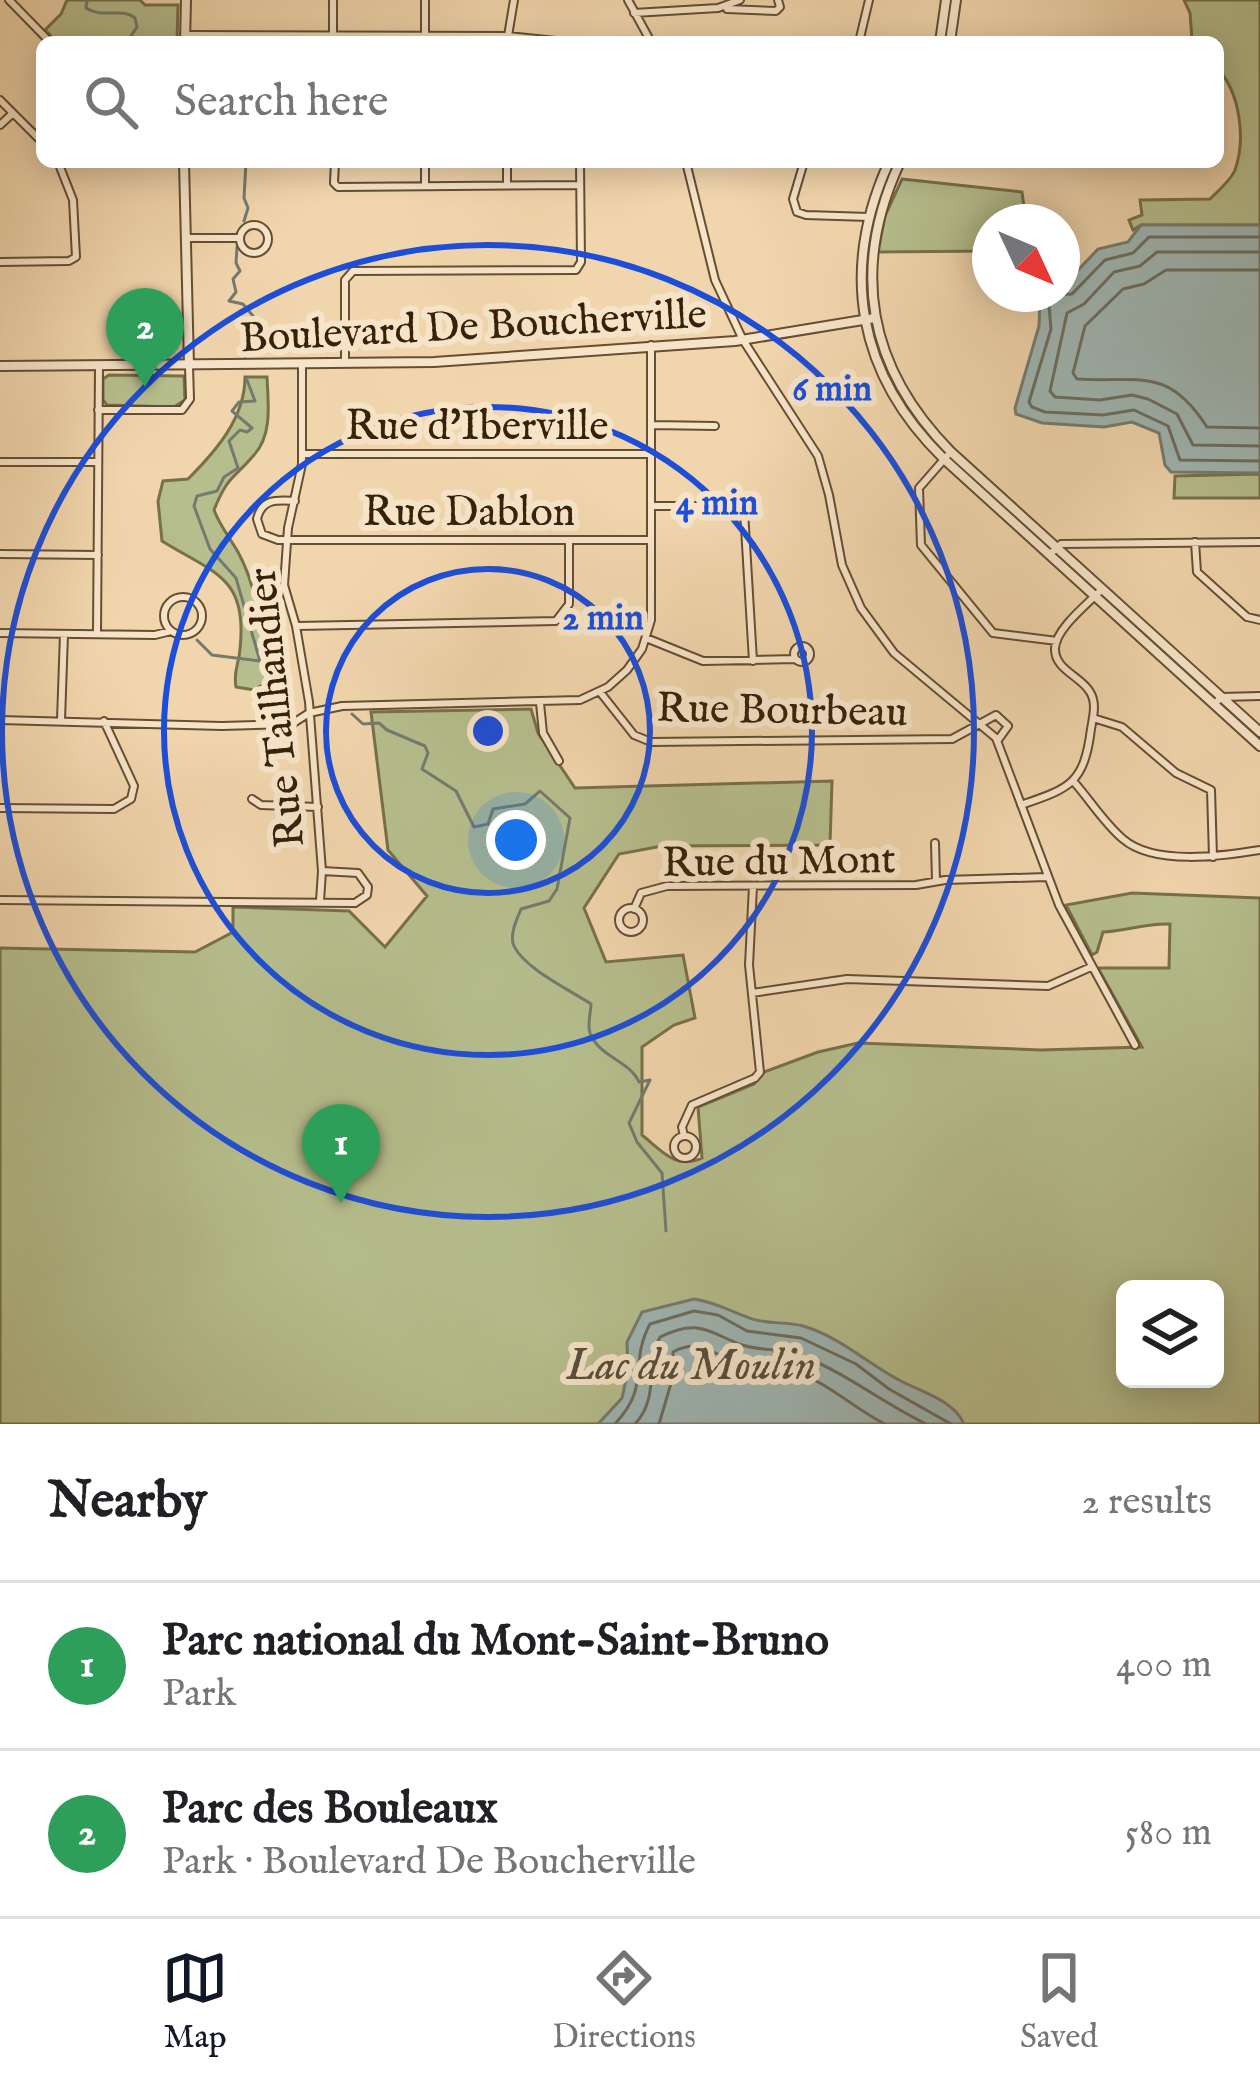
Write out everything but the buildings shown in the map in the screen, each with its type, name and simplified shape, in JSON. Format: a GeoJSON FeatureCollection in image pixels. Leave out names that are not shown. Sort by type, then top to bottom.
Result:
{"type":"FeatureCollection","features":[{"type":"Feature","properties":{"kind":"street"},"geometry":{"type":"LineString","coordinates":[[9,0],[44,36]]}},
{"type":"Feature","properties":{"kind":"street"},"geometry":{"type":"LineString","coordinates":[[185,36],[186,0]]}},
{"type":"Feature","properties":{"kind":"street"},"geometry":{"type":"LineString","coordinates":[[333,0],[333,36]]}},
{"type":"Feature","properties":{"kind":"street"},"geometry":{"type":"LineString","coordinates":[[425,0],[425,36]]}},
{"type":"Feature","properties":{"kind":"street"},"geometry":{"type":"LineString","coordinates":[[508,36],[514,0]]}},
{"type":"Feature","properties":{"kind":"street"},"geometry":{"type":"LineString","coordinates":[[628,0],[647,36]]}},
{"type":"Feature","properties":{"kind":"street"},"geometry":{"type":"LineString","coordinates":[[718,8],[740,0]]}},
{"type":"Feature","properties":{"kind":"street"},"geometry":{"type":"LineString","coordinates":[[634,13],[718,8],[774,11],[780,7],[778,0]]}},
{"type":"Feature","properties":{"kind":"street"},"geometry":{"type":"LineString","coordinates":[[860,36],[869,0]]}},
{"type":"Feature","properties":{"kind":"street"},"geometry":{"type":"LineString","coordinates":[[941,36],[946,0]]}},
{"type":"Feature","properties":{"kind":"street"},"geometry":{"type":"LineString","coordinates":[[951,36],[956,0]]}},
{"type":"Feature","properties":{"kind":"street"},"geometry":{"type":"LineString","coordinates":[[0,100],[36,135]]}},
{"type":"Feature","properties":{"kind":"street"},"geometry":{"type":"LineString","coordinates":[[0,125],[13,113]]}},
{"type":"Feature","properties":{"kind":"street"},"geometry":{"type":"LineString","coordinates":[[0,262],[74,260],[73,200],[60,168]]}},
{"type":"Feature","properties":{"kind":"street"},"geometry":{"type":"LineString","coordinates":[[98,410],[182,410],[190,399],[184,168]]}},
{"type":"Feature","properties":{"kind":"street"},"geometry":{"type":"LineString","coordinates":[[335,168],[335,185],[580,185]]}},
{"type":"Feature","properties":{"kind":"street"},"geometry":{"type":"LineString","coordinates":[[425,168],[425,185]]}},
{"type":"Feature","properties":{"kind":"street"},"geometry":{"type":"LineString","coordinates":[[507,168],[507,185]]}},
{"type":"Feature","properties":{"kind":"street"},"geometry":{"type":"LineString","coordinates":[[345,366],[344,280],[353,271],[570,272],[579,268],[580,168]]}},
{"type":"Feature","properties":{"kind":"street"},"geometry":{"type":"LineString","coordinates":[[687,168],[707,256],[742,340],[818,456],[842,566],[871,626],[920,677],[998,740],[1047,877],[1136,1046]]}},
{"type":"Feature","properties":{"kind":"street"},"geometry":{"type":"LineString","coordinates":[[802,168],[793,199],[797,212],[869,217]]}},
{"type":"Feature","properties":{"kind":"street"},"geometry":{"type":"LineString","coordinates":[[887,168],[869,217],[861,271],[870,318],[899,385],[919,417],[947,456],[1218,701],[1260,746]]}},
{"type":"Feature","properties":{"kind":"street"},"geometry":{"type":"LineString","coordinates":[[870,318],[873,246],[883,202],[897,168]]}},
{"type":"Feature","properties":{"kind":"street"},"geometry":{"type":"LineString","coordinates":[[256,225],[268,237],[266,246],[255,253],[246,250],[240,238],[247,226],[256,225]]}},
{"type":"Feature","properties":{"kind":"street"},"geometry":{"type":"LineString","coordinates":[[186,238],[240,238]]}},
{"type":"Feature","properties":{"kind":"street","name":"Boulevard De Boucherville"},"geometry":{"type":"LineString","coordinates":[[0,367],[345,366],[742,340],[870,318]]}},
{"type":"Feature","properties":{"kind":"street"},"geometry":{"type":"LineString","coordinates":[[0,720],[292,724],[309,712],[342,706],[568,702],[600,692],[627,670],[651,620],[651,345]]}},
{"type":"Feature","properties":{"kind":"street","name":"Rue Tailhandier"},"geometry":{"type":"LineString","coordinates":[[302,366],[303,454],[286,540],[284,585],[296,626],[309,712],[322,871],[320,901]]}},
{"type":"Feature","properties":{"kind":"street"},"geometry":{"type":"LineString","coordinates":[[97,634],[99,367]]}},
{"type":"Feature","properties":{"kind":"street"},"geometry":{"type":"LineString","coordinates":[[652,425],[715,426]]}},
{"type":"Feature","properties":{"kind":"street","name":"Rue d'Iberville"},"geometry":{"type":"LineString","coordinates":[[303,454],[652,454]]}},
{"type":"Feature","properties":{"kind":"street"},"geometry":{"type":"LineString","coordinates":[[947,456],[918,490],[922,548],[993,633],[1057,641]]}},
{"type":"Feature","properties":{"kind":"street"},"geometry":{"type":"LineString","coordinates":[[0,462],[98,462]]}},
{"type":"Feature","properties":{"kind":"street"},"geometry":{"type":"LineString","coordinates":[[286,540],[264,536],[257,516],[269,501],[295,501]]}},
{"type":"Feature","properties":{"kind":"street"},"geometry":{"type":"LineString","coordinates":[[651,506],[742,508],[753,662]]}},
{"type":"Feature","properties":{"kind":"street","name":"Rue Dablon"},"geometry":{"type":"LineString","coordinates":[[286,540],[651,540]]}},
{"type":"Feature","properties":{"kind":"street"},"geometry":{"type":"LineString","coordinates":[[296,626],[556,620],[568,604],[569,540]]}},
{"type":"Feature","properties":{"kind":"street"},"geometry":{"type":"LineString","coordinates":[[1195,542],[1198,572],[1245,615],[1260,620]]}},
{"type":"Feature","properties":{"kind":"street"},"geometry":{"type":"LineString","coordinates":[[1053,551],[1075,544],[1260,542]]}},
{"type":"Feature","properties":{"kind":"street"},"geometry":{"type":"LineString","coordinates":[[0,554],[98,555]]}},
{"type":"Feature","properties":{"kind":"street"},"geometry":{"type":"LineString","coordinates":[[1021,805],[1074,782],[1086,763],[1093,718],[1091,694],[1058,662],[1057,641],[1098,593]]}},
{"type":"Feature","properties":{"kind":"street"},"geometry":{"type":"LineString","coordinates":[[0,633],[155,635],[172,631],[184,635],[196,630],[202,619],[195,602],[184,597],[168,604],[165,621],[172,631]]}},
{"type":"Feature","properties":{"kind":"street"},"geometry":{"type":"LineString","coordinates":[[62,720],[64,634]]}},
{"type":"Feature","properties":{"kind":"street"},"geometry":{"type":"LineString","coordinates":[[646,638],[703,662],[795,659]]}},
{"type":"Feature","properties":{"kind":"street","name":"Rue Bourbeau"},"geometry":{"type":"LineString","coordinates":[[600,692],[634,734],[651,742],[949,739],[962,736],[980,722]]}},
{"type":"Feature","properties":{"kind":"street"},"geometry":{"type":"LineString","coordinates":[[1218,701],[1260,696]]}},
{"type":"Feature","properties":{"kind":"street"},"geometry":{"type":"LineString","coordinates":[[1218,701],[1260,732]]}},
{"type":"Feature","properties":{"kind":"street"},"geometry":{"type":"LineString","coordinates":[[540,703],[543,733],[559,761]]}},
{"type":"Feature","properties":{"kind":"street"},"geometry":{"type":"LineString","coordinates":[[980,722],[994,715],[1005,720],[1008,730],[998,740]]}},
{"type":"Feature","properties":{"kind":"street"},"geometry":{"type":"LineString","coordinates":[[1093,718],[1122,727],[1176,773],[1211,790],[1213,857]]}},
{"type":"Feature","properties":{"kind":"street"},"geometry":{"type":"LineString","coordinates":[[0,808],[114,809],[130,799],[134,786],[104,721]]}},
{"type":"Feature","properties":{"kind":"street"},"geometry":{"type":"LineString","coordinates":[[1074,782],[1131,845],[1213,857],[1260,850]]}},
{"type":"Feature","properties":{"kind":"street"},"geometry":{"type":"LineString","coordinates":[[252,799],[261,805],[318,807]]}},
{"type":"Feature","properties":{"kind":"street","name":"Rue du Mont"},"geometry":{"type":"LineString","coordinates":[[935,844],[936,881]]}},
{"type":"Feature","properties":{"kind":"street"},"geometry":{"type":"LineString","coordinates":[[0,900],[355,903],[369,891],[358,873],[322,871]]}},
{"type":"Feature","properties":{"kind":"street","name":"Rue du Mont"},"geometry":{"type":"LineString","coordinates":[[634,909],[641,893],[656,887],[916,885],[1047,877]]}},
{"type":"Feature","properties":{"kind":"street"},"geometry":{"type":"LineString","coordinates":[[684,1136],[682,1127],[694,1103],[760,1072],[749,959],[753,886]]}},
{"type":"Feature","properties":{"kind":"street"},"geometry":{"type":"LineString","coordinates":[[752,993],[847,979],[1048,986],[1091,966]]}},
{"type":"Feature","properties":{"kind":"green space"},"geometry":{"type":"Polygon","coordinates":[[[67,0],[178,5],[177,36],[51,36],[45,30],[67,0]]]}},
{"type":"Feature","properties":{"kind":"green space"},"geometry":{"type":"Polygon","coordinates":[[[1184,0],[1260,0],[1260,225],[1141,225],[1133,230],[1129,220],[1142,215],[1140,200],[1210,199],[1235,170],[1239,117],[1224,78],[1224,36],[1192,36],[1184,0]]]}},
{"type":"Feature","properties":{"kind":"green space"},"geometry":{"type":"Polygon","coordinates":[[[902,179],[1022,192],[1024,204],[972,204],[972,251],[878,252],[885,216],[902,179]]]}},
{"type":"Feature","properties":{"kind":"green space"},"geometry":{"type":"Polygon","coordinates":[[[109,375],[184,376],[185,400],[174,407],[107,405],[103,379],[109,375]]]}},
{"type":"Feature","properties":{"kind":"green space"},"geometry":{"type":"Polygon","coordinates":[[[245,377],[267,377],[267,428],[260,447],[227,484],[214,510],[244,565],[260,617],[266,670],[264,684],[254,690],[236,687],[241,625],[232,591],[211,570],[162,541],[158,501],[163,481],[188,479],[218,445],[240,406],[245,377]]]}},
{"type":"Feature","properties":{"kind":"green space"},"geometry":{"type":"Polygon","coordinates":[[[1260,474],[1260,498],[1174,498],[1175,476],[1260,474]]]}},
{"type":"Feature","properties":{"kind":"green space"},"geometry":{"type":"Polygon","coordinates":[[[531,709],[538,733],[575,788],[832,781],[830,845],[662,846],[619,854],[584,908],[606,962],[683,955],[695,1018],[674,1025],[642,1047],[642,1135],[684,1162],[702,1158],[698,1107],[754,1084],[764,1072],[818,1052],[858,1043],[1041,1050],[1142,1047],[1098,968],[1169,968],[1170,924],[1103,932],[1092,955],[1066,905],[1132,893],[1260,898],[1260,1424],[0,1424],[0,948],[195,952],[233,932],[233,907],[349,911],[385,947],[427,896],[388,850],[371,712],[531,709]]]}},
{"type":"Feature","properties":{"kind":"water"},"geometry":{"type":"Polygon","coordinates":[[[1141,225],[1260,225],[1260,473],[1171,472],[1165,465],[1159,433],[1132,422],[1104,427],[1042,423],[1016,414],[1039,312],[1080,312],[1080,268],[1098,249],[1128,242],[1141,225]]]}},
{"type":"Feature","properties":{"kind":"water","name":"Lac du Moulin"},"geometry":{"type":"Polygon","coordinates":[[[694,1299],[754,1319],[817,1331],[946,1404],[964,1424],[598,1424],[622,1398],[627,1342],[642,1312],[694,1299]]]}},
{"type":"Feature","properties":{"kind":"waterway"},"geometry":{"type":"LineString","coordinates":[[87,0],[86,8],[92,11],[135,18],[137,27],[131,36]]}},
{"type":"Feature","properties":{"kind":"waterway"},"geometry":{"type":"LineString","coordinates":[[244,221],[246,168]]}},
{"type":"Feature","properties":{"kind":"waterway"},"geometry":{"type":"LineString","coordinates":[[237,247],[240,271],[233,279],[236,292],[229,301],[243,304],[258,322],[248,336],[245,357]]}},
{"type":"Feature","properties":{"kind":"waterway"},"geometry":{"type":"LineString","coordinates":[[247,380],[255,401],[239,402],[232,411],[252,428],[240,430],[229,441],[238,468],[224,477],[217,491],[197,496],[194,506],[210,549],[236,578],[260,661],[288,660]]}},
{"type":"Feature","properties":{"kind":"waterway"},"geometry":{"type":"LineString","coordinates":[[197,640],[212,655],[260,661]]}},
{"type":"Feature","properties":{"kind":"waterway"},"geometry":{"type":"LineString","coordinates":[[352,714],[363,724],[379,723],[425,746],[428,753],[422,769],[456,791],[474,827],[488,824],[493,809],[525,804],[540,791],[570,818],[557,889],[549,901],[521,909],[513,942],[538,971],[591,1004],[589,1029],[600,1048],[639,1082],[650,1080],[629,1123],[637,1142],[662,1173],[666,1231]]}},
{"type":"Feature","properties":{"kind":"place","name":"Parc des Bouleaux"},"geometry":{"type":"Point","coordinates":[145,387]}},
{"type":"Feature","properties":{"kind":"place","name":"Parc national du Mont-Saint-Bruno"},"geometry":{"type":"Point","coordinates":[341,1203]}}]}
